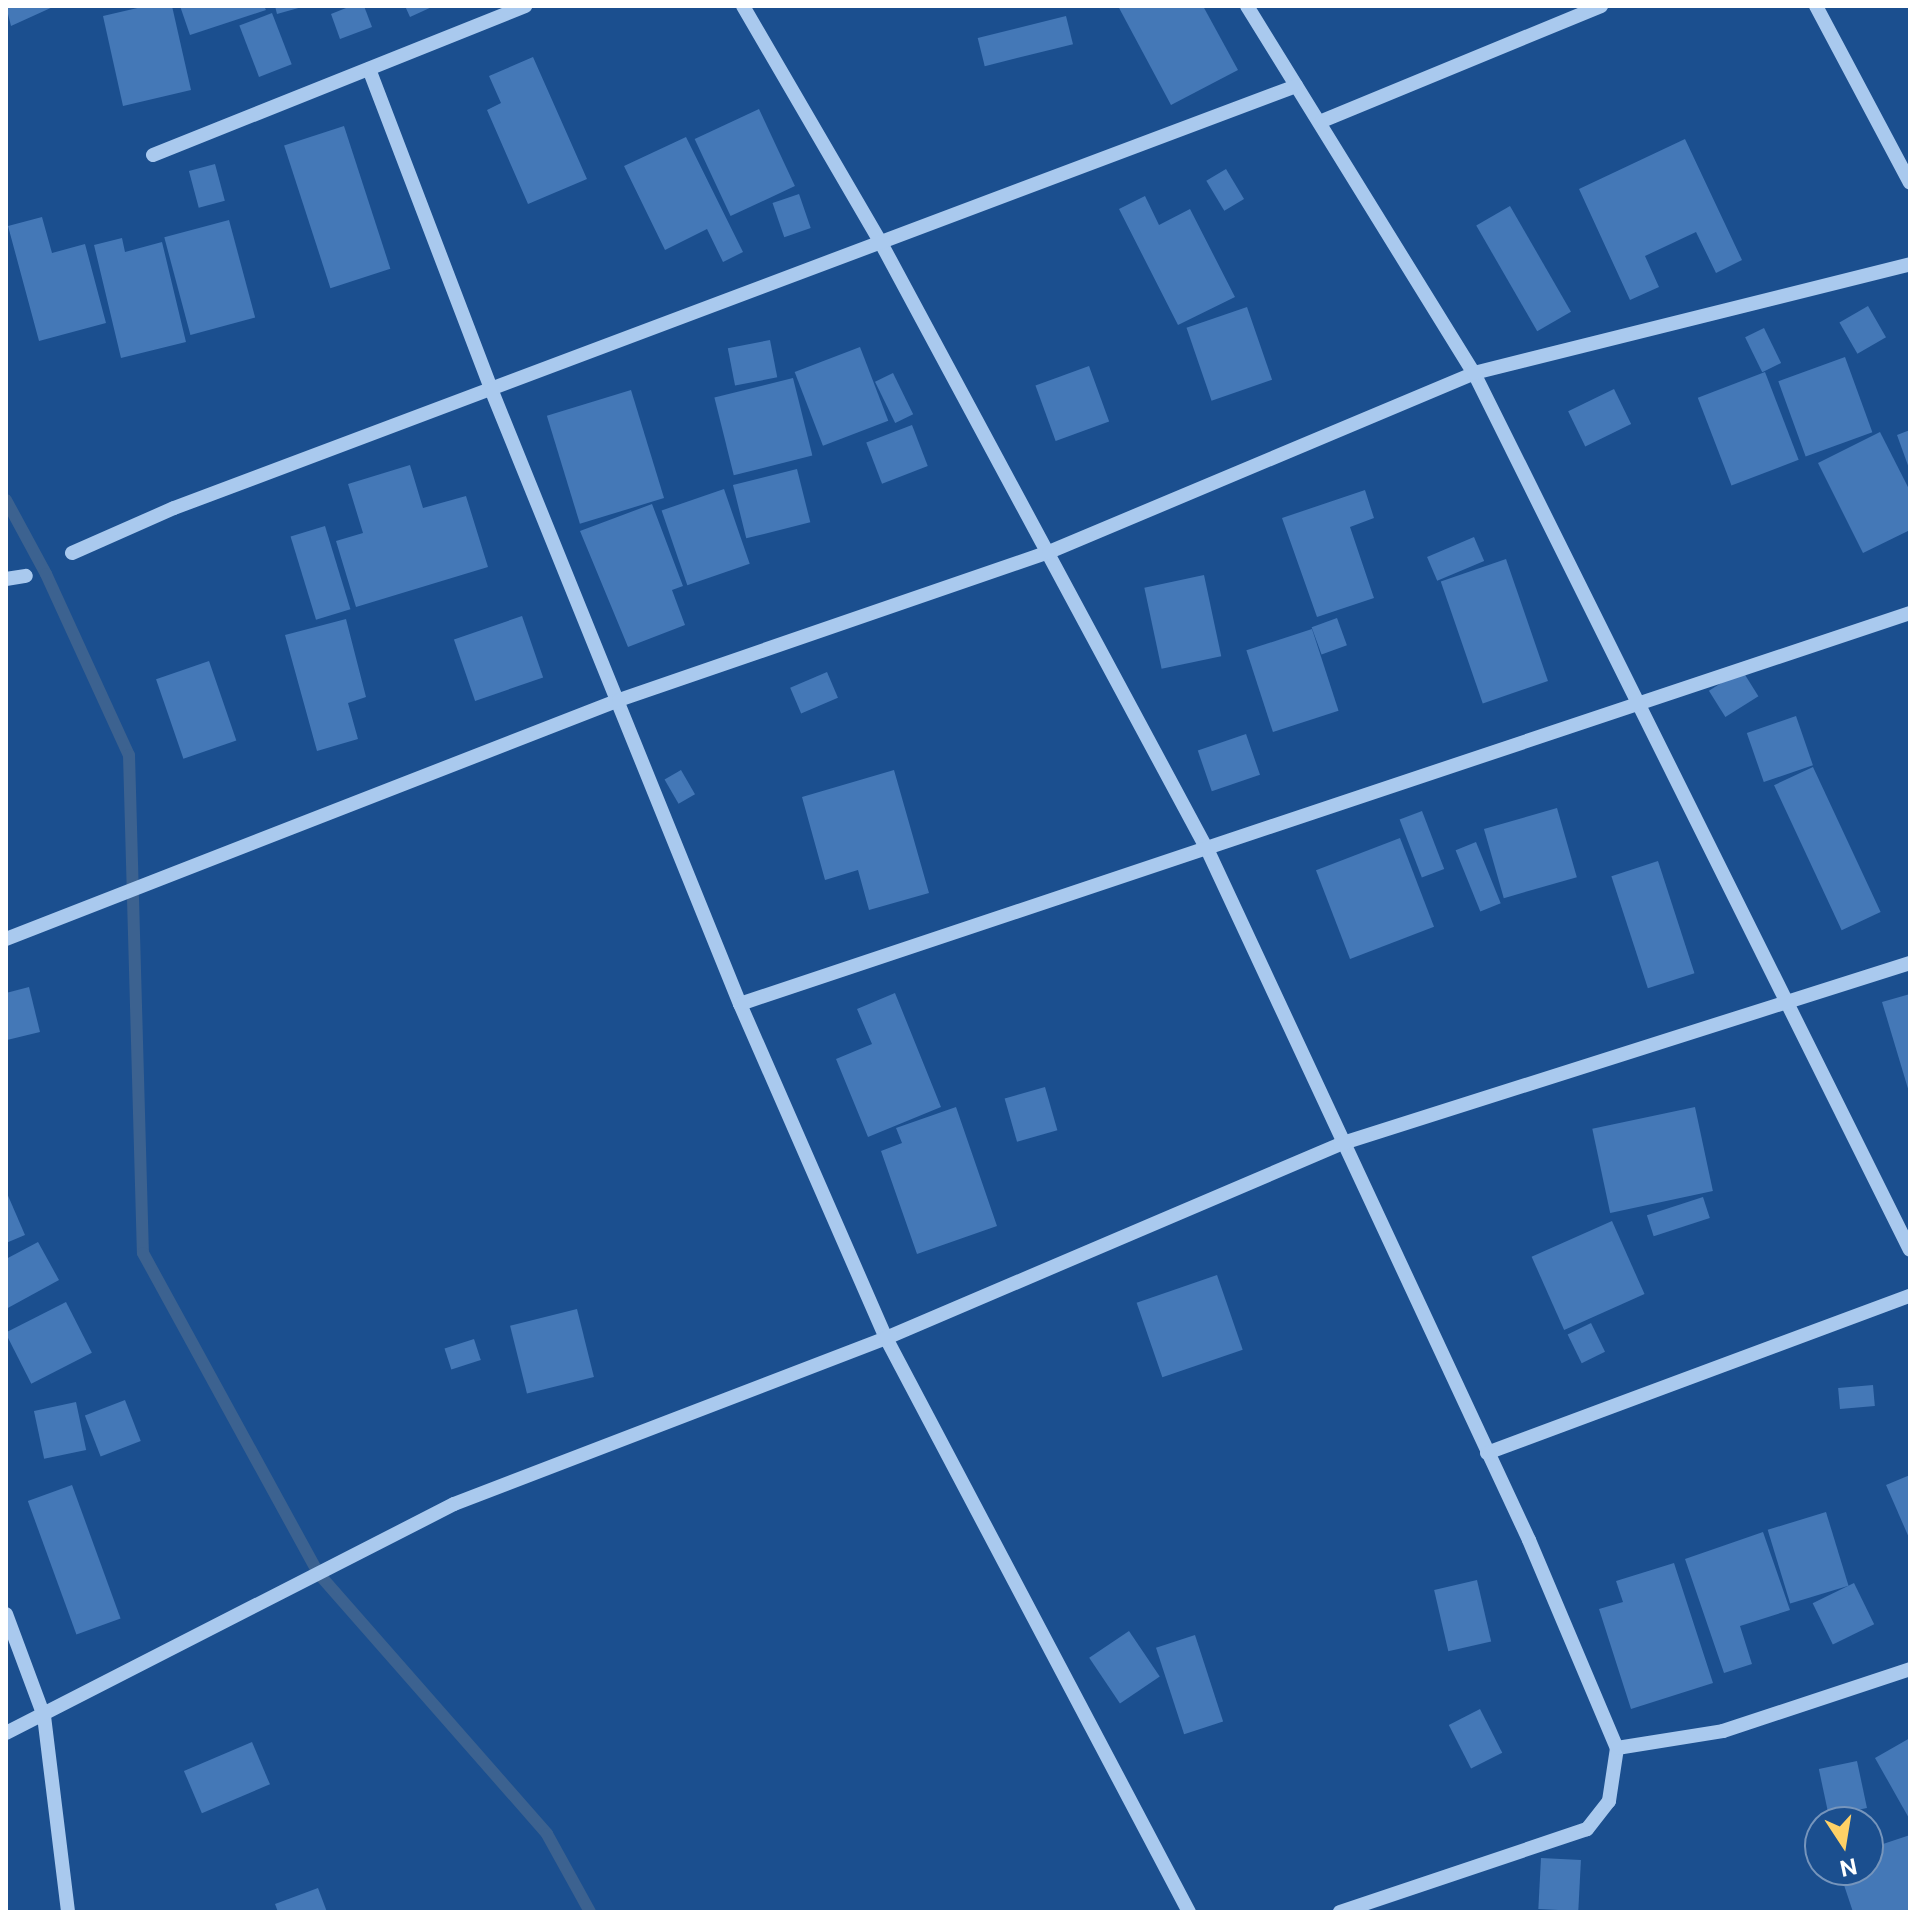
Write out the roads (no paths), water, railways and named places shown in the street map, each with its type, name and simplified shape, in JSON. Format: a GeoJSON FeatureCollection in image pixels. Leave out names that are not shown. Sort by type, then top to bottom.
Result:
{"type":"FeatureCollection","features":[{"type":"Feature","properties":{"kind":"street"},"geometry":{"type":"LineString","coordinates":[[153,155],[525,6]]}},
{"type":"Feature","properties":{"kind":"street"},"geometry":{"type":"LineString","coordinates":[[743,6],[881,243],[1208,851],[1340,1144],[1487,1453],[1617,1748],[1609,1801],[1587,1829],[1340,1912]]}},
{"type":"Feature","properties":{"kind":"street"},"geometry":{"type":"LineString","coordinates":[[1247,6],[1296,86],[1322,121],[1474,373],[1910,1250]]}},
{"type":"Feature","properties":{"kind":"street"},"geometry":{"type":"LineString","coordinates":[[1322,121],[1601,6]]}},
{"type":"Feature","properties":{"kind":"street"},"geometry":{"type":"LineString","coordinates":[[1816,6],[1910,183]]}},
{"type":"Feature","properties":{"kind":"street"},"geometry":{"type":"LineString","coordinates":[[369,69],[491,389],[740,1004],[886,1338],[1189,1912]]}},
{"type":"Feature","properties":{"kind":"street"},"geometry":{"type":"LineString","coordinates":[[72,553],[122,528],[1296,86]]}},
{"type":"Feature","properties":{"kind":"street"},"geometry":{"type":"LineString","coordinates":[[6,939],[619,700],[1049,552],[1474,373],[1910,264]]}},
{"type":"Feature","properties":{"kind":"street"},"geometry":{"type":"LineString","coordinates":[[6,579],[26,576]]}},
{"type":"Feature","properties":{"kind":"street"},"geometry":{"type":"LineString","coordinates":[[740,1004],[1208,851],[1910,613]]}},
{"type":"Feature","properties":{"kind":"street"},"geometry":{"type":"LineString","coordinates":[[6,1733],[454,1504],[886,1338],[1340,1144],[1910,963]]}},
{"type":"Feature","properties":{"kind":"street"},"geometry":{"type":"LineString","coordinates":[[1487,1453],[1910,1296]]}},
{"type":"Feature","properties":{"kind":"street"},"geometry":{"type":"LineString","coordinates":[[6,1614],[44,1716],[68,1912]]}},
{"type":"Feature","properties":{"kind":"street"},"geometry":{"type":"LineString","coordinates":[[1617,1748],[1723,1731],[1910,1669]]}},
{"type":"Feature","properties":{"kind":"waterway"},"geometry":{"type":"LineString","coordinates":[[6,500],[46,574],[129,755],[143,1253],[318,1573],[547,1834],[590,1912]]}}]}
